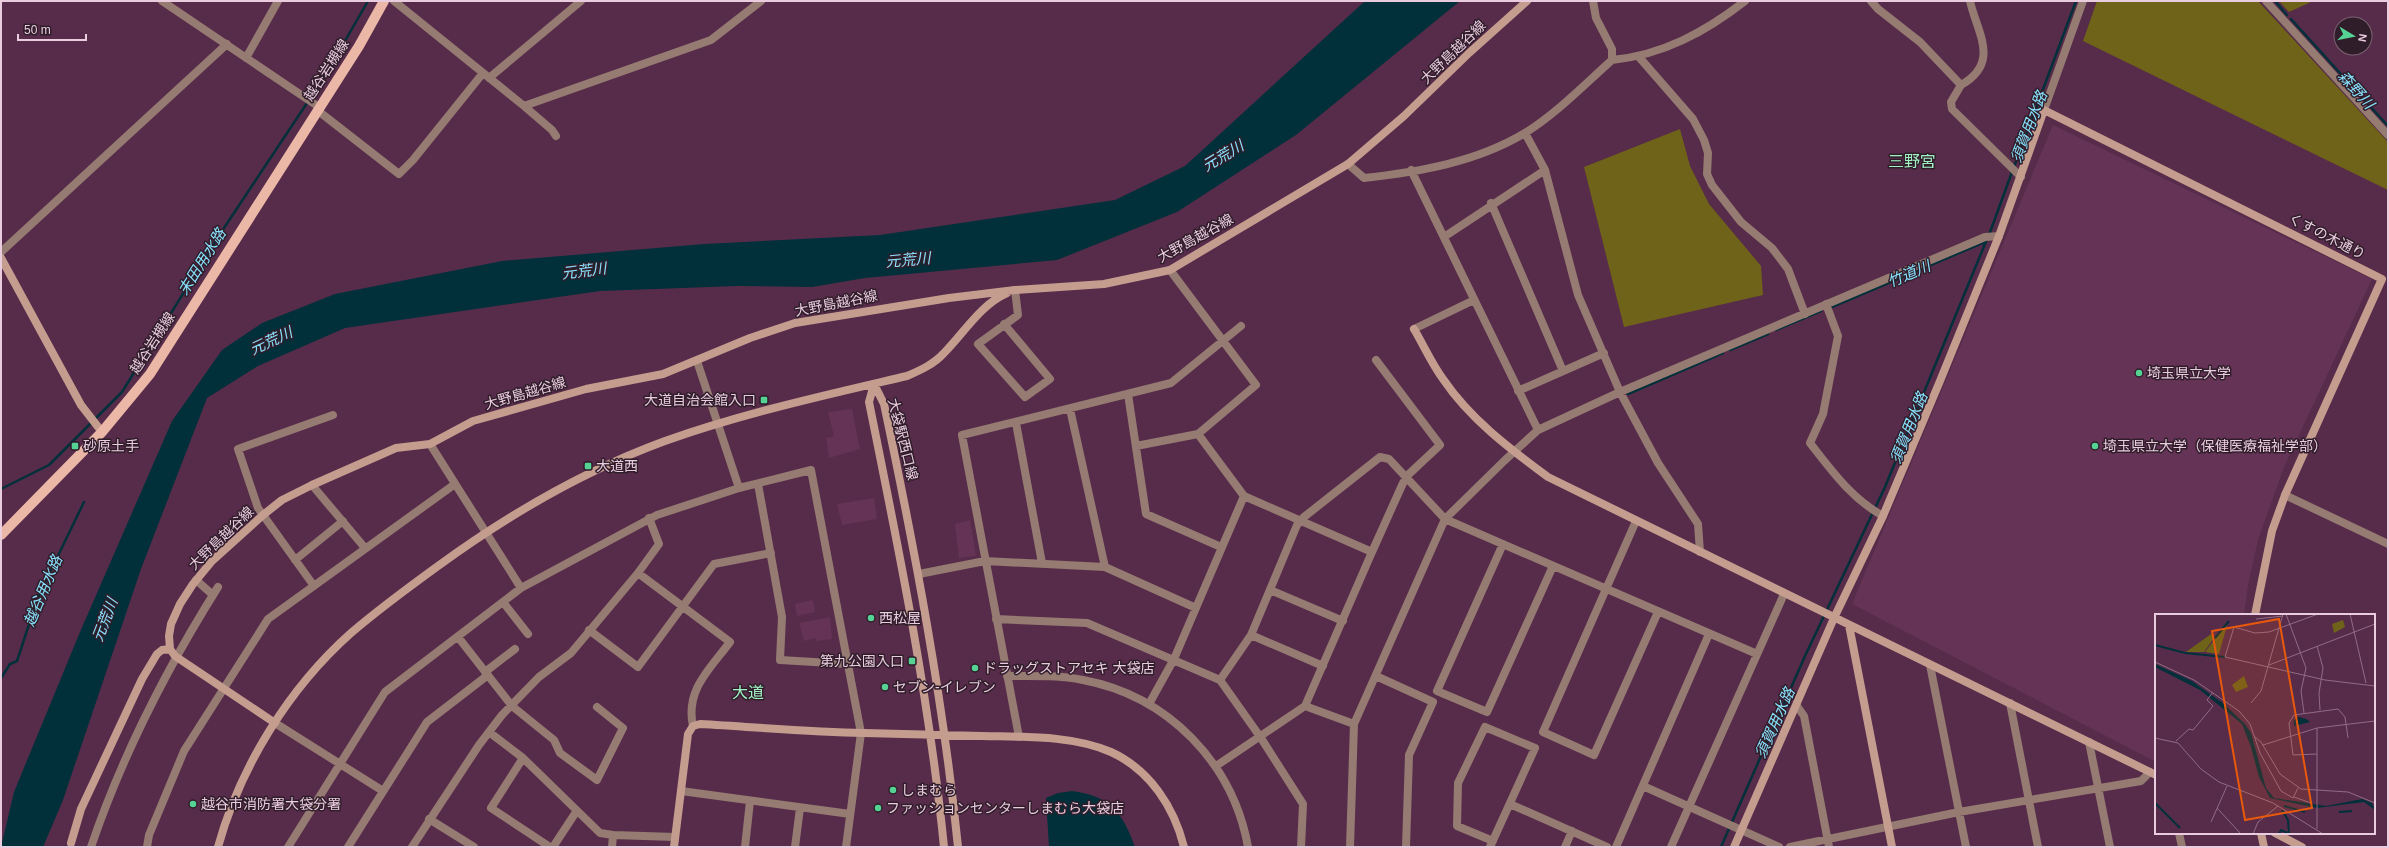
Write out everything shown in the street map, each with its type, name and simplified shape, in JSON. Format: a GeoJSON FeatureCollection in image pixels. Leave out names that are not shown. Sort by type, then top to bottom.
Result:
{"type":"FeatureCollection","features":[{"type":"Feature","properties":{"kind":"main road","name":"越谷岩槻線"},"geometry":{"type":"LineString","coordinates":[[1,534],[97,426],[150,374],[313,104],[359,46],[384,1]]}},
{"type":"Feature","properties":{"kind":"street"},"geometry":{"type":"LineString","coordinates":[[162,1],[313,104],[399,174],[413,160],[486,75],[581,1]]}},
{"type":"Feature","properties":{"kind":"street"},"geometry":{"type":"LineString","coordinates":[[246,58],[278,1]]}},
{"type":"Feature","properties":{"kind":"street"},"geometry":{"type":"LineString","coordinates":[[394,1],[524,106],[552,130],[556,136]]}},
{"type":"Feature","properties":{"kind":"street"},"geometry":{"type":"LineString","coordinates":[[524,106],[711,40],[761,1]]}},
{"type":"Feature","properties":{"kind":"street","name":"大野島越谷線"},"geometry":{"type":"LineString","coordinates":[[173,653],[169,636],[171,624],[180,604],[212,560],[262,515],[282,500],[312,485],[396,448],[430,444],[473,421],[586,389],[663,374],[750,338],[795,323],[878,308],[1015,290],[1104,284],[1170,270],[1348,164],[1404,116],[1469,53],[1527,1]]}},
{"type":"Feature","properties":{"kind":"street"},"geometry":{"type":"LineString","coordinates":[[1593,1],[1596,18],[1612,49],[1612,60]]}},
{"type":"Feature","properties":{"kind":"street"},"geometry":{"type":"LineString","coordinates":[[1348,164],[1364,178],[1452,164],[1509,141],[1525,133],[1552,114],[1612,60],[1639,57],[1684,42],[1720,21],[1744,1]]}},
{"type":"Feature","properties":{"kind":"street"},"geometry":{"type":"LineString","coordinates":[[1871,1],[1878,9],[1920,42],[1961,84]]}},
{"type":"Feature","properties":{"kind":"street"},"geometry":{"type":"LineString","coordinates":[[1970,1],[1981,31],[1983,48],[1982,63],[1977,73],[1961,84],[1951,102],[1952,109],[2021,177]]}},
{"type":"Feature","properties":{"kind":"street"},"geometry":{"type":"LineString","coordinates":[[1734,847],[1797,706],[1834,618],[1883,516],[2000,236],[2083,1]]}},
{"type":"Feature","properties":{"kind":"street"},"geometry":{"type":"LineString","coordinates":[[2266,1],[2388,135]]}},
{"type":"Feature","properties":{"kind":"street"},"geometry":{"type":"LineString","coordinates":[[1,252],[227,44]]}},
{"type":"Feature","properties":{"kind":"street"},"geometry":{"type":"LineString","coordinates":[[1639,57],[1692,119],[1704,140],[1708,153],[1707,174],[1712,185],[1742,222],[1772,248],[1788,269],[1805,314]]}},
{"type":"Feature","properties":{"kind":"street","name":"くすの木通り"},"geometry":{"type":"LineString","coordinates":[[2044,110],[2382,279],[2285,495],[2272,531],[2255,614]]}},
{"type":"Feature","properties":{"kind":"street"},"geometry":{"type":"LineString","coordinates":[[1525,133],[1545,170],[1578,295],[1620,392],[1658,463],[1698,524],[1700,552]]}},
{"type":"Feature","properties":{"kind":"street"},"geometry":{"type":"LineString","coordinates":[[1411,170],[1538,430]]}},
{"type":"Feature","properties":{"kind":"street"},"geometry":{"type":"LineString","coordinates":[[1444,237],[1491,203],[1545,170]]}},
{"type":"Feature","properties":{"kind":"street"},"geometry":{"type":"LineString","coordinates":[[1491,203],[1563,371]]}},
{"type":"Feature","properties":{"kind":"street"},"geometry":{"type":"LineString","coordinates":[[1350,847],[1354,724],[1445,519],[1514,452],[1538,430],[1620,392],[1985,237],[2000,236]]}},
{"type":"Feature","properties":{"kind":"street"},"geometry":{"type":"LineString","coordinates":[[1,258],[81,405],[97,426]]}},
{"type":"Feature","properties":{"kind":"street"},"geometry":{"type":"LineString","coordinates":[[1136,446],[1198,434],[1256,385],[1224,340],[1170,270]]}},
{"type":"Feature","properties":{"kind":"street"},"geometry":{"type":"LineString","coordinates":[[218,847],[244,781],[275,722],[303,684],[351,634],[393,599],[485,532],[570,483],[616,461],[717,424],[907,376],[924,369],[943,354],[990,303],[1015,290],[1018,315],[1004,324],[978,344],[1025,397],[1050,379],[1004,324]]}},
{"type":"Feature","properties":{"kind":"street"},"geometry":{"type":"LineString","coordinates":[[1474,300],[1414,329],[1444,380],[1481,422],[1514,452],[1548,477],[1784,594],[2153,773]]}},
{"type":"Feature","properties":{"kind":"street"},"geometry":{"type":"LineString","coordinates":[[1826,304],[1838,336],[1823,414],[1810,443],[1848,491],[1866,506],[1883,516]]}},
{"type":"Feature","properties":{"kind":"street"},"geometry":{"type":"LineString","coordinates":[[1019,737],[962,435],[1016,423],[1171,383],[1241,326]]}},
{"type":"Feature","properties":{"kind":"street"},"geometry":{"type":"LineString","coordinates":[[1518,391],[1604,353]]}},
{"type":"Feature","properties":{"kind":"street"},"geometry":{"type":"LineString","coordinates":[[1216,766],[1261,738],[1305,706],[1406,478],[1440,444],[1376,360]]}},
{"type":"Feature","properties":{"kind":"street"},"geometry":{"type":"LineString","coordinates":[[697,361],[739,488]]}},
{"type":"Feature","properties":{"kind":"street","name":"大袋駅西口線"},"geometry":{"type":"LineString","coordinates":[[874,384],[884,404],[919,574],[946,735],[958,847]]}},
{"type":"Feature","properties":{"kind":"street","name":"大袋駅西口線"},"geometry":{"type":"LineString","coordinates":[[874,384],[869,402],[904,577],[931,734],[944,847]]}},
{"type":"Feature","properties":{"kind":"street"},"geometry":{"type":"LineString","coordinates":[[1128,394],[1146,514],[1221,547]]}},
{"type":"Feature","properties":{"kind":"street"},"geometry":{"type":"LineString","coordinates":[[1070,409],[1105,567]]}},
{"type":"Feature","properties":{"kind":"street"},"geometry":{"type":"LineString","coordinates":[[314,586],[262,515],[238,449],[333,415]]}},
{"type":"Feature","properties":{"kind":"street"},"geometry":{"type":"LineString","coordinates":[[1016,423],[1042,563]]}},
{"type":"Feature","properties":{"kind":"street"},"geometry":{"type":"LineString","coordinates":[[1198,434],[1244,496],[1372,552]]}},
{"type":"Feature","properties":{"kind":"street"},"geometry":{"type":"LineString","coordinates":[[430,444],[521,588]]}},
{"type":"Feature","properties":{"kind":"street"},"geometry":{"type":"LineString","coordinates":[[1220,680],[1251,635],[1300,521],[1380,457],[1389,459],[1445,519],[1757,654]]}},
{"type":"Feature","properties":{"kind":"street"},"geometry":{"type":"LineString","coordinates":[[288,847],[385,692],[521,588],[649,518],[739,488],[811,470],[861,733],[846,847]]}},
{"type":"Feature","properties":{"kind":"street"},"geometry":{"type":"LineString","coordinates":[[147,847],[149,835],[184,750],[225,689],[268,619],[455,484]]}},
{"type":"Feature","properties":{"kind":"street"},"geometry":{"type":"LineString","coordinates":[[758,484],[782,617],[780,660],[848,664]]}},
{"type":"Feature","properties":{"kind":"street"},"geometry":{"type":"LineString","coordinates":[[312,485],[365,548]]}},
{"type":"Feature","properties":{"kind":"street"},"geometry":{"type":"LineString","coordinates":[[2285,495],[2388,544]]}},
{"type":"Feature","properties":{"kind":"street"},"geometry":{"type":"LineString","coordinates":[[1149,704],[1174,659],[1244,496]]}},
{"type":"Feature","properties":{"kind":"street"},"geometry":{"type":"LineString","coordinates":[[412,847],[429,819],[489,732],[539,677],[571,653],[638,573],[659,544],[649,518]]}},
{"type":"Feature","properties":{"kind":"street"},"geometry":{"type":"LineString","coordinates":[[295,560],[343,521]]}},
{"type":"Feature","properties":{"kind":"street"},"geometry":{"type":"LineString","coordinates":[[1636,521],[1605,588],[1543,732],[1594,755],[1658,612]]}},
{"type":"Feature","properties":{"kind":"street"},"geometry":{"type":"LineString","coordinates":[[1503,544],[1436,691],[1487,712],[1553,566]]}},
{"type":"Feature","properties":{"kind":"street"},"geometry":{"type":"LineString","coordinates":[[589,630],[638,667],[714,564],[771,553]]}},
{"type":"Feature","properties":{"kind":"street"},"geometry":{"type":"LineString","coordinates":[[919,574],[985,562],[1042,563],[1105,567],[1196,608]]}},
{"type":"Feature","properties":{"kind":"street"},"geometry":{"type":"LineString","coordinates":[[638,573],[730,642],[694,692],[690,714],[693,726]]}},
{"type":"Feature","properties":{"kind":"street"},"geometry":{"type":"LineString","coordinates":[[196,580],[213,595]]}},
{"type":"Feature","properties":{"kind":"street"},"geometry":{"type":"LineString","coordinates":[[90,847],[112,789],[173,653],[218,586]]}},
{"type":"Feature","properties":{"kind":"street"},"geometry":{"type":"LineString","coordinates":[[1270,590],[1343,621]]}},
{"type":"Feature","properties":{"kind":"street"},"geometry":{"type":"LineString","coordinates":[[1671,847],[1784,594]]}},
{"type":"Feature","properties":{"kind":"street"},"geometry":{"type":"LineString","coordinates":[[503,602],[528,634]]}},
{"type":"Feature","properties":{"kind":"street"},"geometry":{"type":"LineString","coordinates":[[996,619],[1087,623],[1220,680],[1261,738],[1303,804],[1301,847]]}},
{"type":"Feature","properties":{"kind":"street"},"geometry":{"type":"LineString","coordinates":[[1849,625],[1892,847]]}},
{"type":"Feature","properties":{"kind":"street"},"geometry":{"type":"LineString","coordinates":[[1616,847],[1710,634]]}},
{"type":"Feature","properties":{"kind":"street"},"geometry":{"type":"LineString","coordinates":[[1251,635],[1324,666]]}},
{"type":"Feature","properties":{"kind":"street"},"geometry":{"type":"LineString","coordinates":[[458,637],[512,706],[554,740],[560,753],[597,780],[624,728],[597,707]]}},
{"type":"Feature","properties":{"kind":"street"},"geometry":{"type":"LineString","coordinates":[[348,847],[427,722],[515,649]]}},
{"type":"Feature","properties":{"kind":"street"},"geometry":{"type":"LineString","coordinates":[[71,843],[82,808],[142,679],[157,654],[162,650],[173,653],[275,722],[383,791]]}},
{"type":"Feature","properties":{"kind":"street"},"geometry":{"type":"LineString","coordinates":[[1930,665],[1966,847]]}},
{"type":"Feature","properties":{"kind":"street"},"geometry":{"type":"LineString","coordinates":[[1007,676],[1082,680],[1113,688],[1149,704],[1192,738],[1216,766],[1233,798],[1243,825],[1248,847]]}},
{"type":"Feature","properties":{"kind":"street"},"geometry":{"type":"LineString","coordinates":[[1376,676],[1433,702],[1409,755],[1406,847]]}},
{"type":"Feature","properties":{"kind":"street"},"geometry":{"type":"LineString","coordinates":[[2010,703],[2038,847]]}},
{"type":"Feature","properties":{"kind":"street"},"geometry":{"type":"LineString","coordinates":[[1305,706],[1354,724]]}},
{"type":"Feature","properties":{"kind":"street"},"geometry":{"type":"LineString","coordinates":[[1797,706],[1804,716],[1828,843]]}},
{"type":"Feature","properties":{"kind":"street"},"geometry":{"type":"LineString","coordinates":[[674,847],[688,734],[693,726],[700,724],[861,733],[1019,737],[1088,745],[1111,752],[1134,767],[1153,784],[1168,802],[1179,828],[1184,847]]}},
{"type":"Feature","properties":{"kind":"street"},"geometry":{"type":"LineString","coordinates":[[1485,727],[1535,748],[1510,804],[1491,844],[1457,826],[1458,783],[1485,727]]}},
{"type":"Feature","properties":{"kind":"street"},"geometry":{"type":"LineString","coordinates":[[489,732],[523,758],[576,812],[600,833],[613,835],[675,837]]}},
{"type":"Feature","properties":{"kind":"street"},"geometry":{"type":"LineString","coordinates":[[2089,742],[2110,847]]}},
{"type":"Feature","properties":{"kind":"street"},"geometry":{"type":"LineString","coordinates":[[523,758],[490,808],[550,847]]}},
{"type":"Feature","properties":{"kind":"street"},"geometry":{"type":"LineString","coordinates":[[1790,847],[1828,843],[1888,827],[1959,812],[2141,781],[2153,773]]}},
{"type":"Feature","properties":{"kind":"street"},"geometry":{"type":"LineString","coordinates":[[1643,786],[1779,847]]}},
{"type":"Feature","properties":{"kind":"street"},"geometry":{"type":"LineString","coordinates":[[680,792],[850,814]]}},
{"type":"Feature","properties":{"kind":"street"},"geometry":{"type":"LineString","coordinates":[[745,847],[750,801]]}},
{"type":"Feature","properties":{"kind":"street"},"geometry":{"type":"LineString","coordinates":[[1510,804],[1607,847]]}},
{"type":"Feature","properties":{"kind":"street"},"geometry":{"type":"LineString","coordinates":[[795,847],[800,808]]}},
{"type":"Feature","properties":{"kind":"street"},"geometry":{"type":"LineString","coordinates":[[553,847],[576,812]]}},
{"type":"Feature","properties":{"kind":"street"},"geometry":{"type":"LineString","coordinates":[[429,819],[470,846]]}},
{"type":"Feature","properties":{"kind":"street"},"geometry":{"type":"LineString","coordinates":[[1565,847],[1572,832]]}},
{"type":"Feature","properties":{"kind":"street"},"geometry":{"type":"LineString","coordinates":[[2179,834],[2182,847]]}},
{"type":"Feature","properties":{"kind":"street"},"geometry":{"type":"LineString","coordinates":[[2261,834],[2264,847]]}},
{"type":"Feature","properties":{"kind":"street"},"geometry":{"type":"LineString","coordinates":[[2277,834],[2302,847]]}},
{"type":"Feature","properties":{"kind":"street"},"geometry":{"type":"LineString","coordinates":[[612,847],[613,835]]}},
{"type":"Feature","properties":{"kind":"shaded area"},"geometry":{"type":"Polygon","coordinates":[[[2097,1],[2258,1],[2388,142],[2388,190],[2083,41],[2097,1]]]}},
{"type":"Feature","properties":{"kind":"shaded area"},"geometry":{"type":"Polygon","coordinates":[[[2279,1],[2313,1],[2289,12],[2279,1]]]}},
{"type":"Feature","properties":{"kind":"shaded area","name":"埼玉県立大学"},"geometry":{"type":"Polygon","coordinates":[[[2053,125],[2372,279],[2284,467],[2258,540],[2248,585],[2244,614],[2155,614],[2155,761],[1852,604],[2053,125]]]}},
{"type":"Feature","properties":{"kind":"shaded area"},"geometry":{"type":"Polygon","coordinates":[[[1680,129],[1690,166],[1709,204],[1761,266],[1763,295],[1624,327],[1584,167],[1680,129]]]}},
{"type":"Feature","properties":{"kind":"shaded area"},"geometry":{"type":"Polygon","coordinates":[[[852,409],[860,449],[829,458],[826,438],[834,436],[828,412],[852,409]]]}},
{"type":"Feature","properties":{"kind":"shaded area"},"geometry":{"type":"Polygon","coordinates":[[[874,498],[877,519],[842,525],[837,504],[874,498]]]}},
{"type":"Feature","properties":{"kind":"shaded area"},"geometry":{"type":"Polygon","coordinates":[[[970,520],[976,556],[959,558],[955,524],[970,520]]]}},
{"type":"Feature","properties":{"kind":"shaded area"},"geometry":{"type":"Polygon","coordinates":[[[813,600],[815,612],[797,616],[795,604],[813,600]]]}},
{"type":"Feature","properties":{"kind":"shaded area"},"geometry":{"type":"Polygon","coordinates":[[[830,617],[832,639],[816,641],[816,638],[804,641],[799,623],[830,617]]]}},
{"type":"Feature","properties":{"kind":"water","name":"元荒川"},"geometry":{"type":"Polygon","coordinates":[[[1365,1],[1460,1],[1296,135],[1177,212],[1057,260],[865,278],[812,287],[737,286],[600,291],[345,328],[258,366],[207,398],[141,569],[63,800],[43,847],[1,847],[14,792],[80,632],[172,421],[222,350],[262,323],[335,294],[502,261],[704,244],[880,235],[1115,200],[1185,166],[1365,1]]]}},
{"type":"Feature","properties":{"kind":"water"},"geometry":{"type":"Polygon","coordinates":[[[1072,791],[1085,793],[1096,797],[1113,808],[1120,816],[1135,847],[1049,847],[1046,798],[1058,793],[1072,791]]]}},
{"type":"Feature","properties":{"kind":"waterway","name":"末田用水路"},"geometry":{"type":"LineString","coordinates":[[1,489],[49,465],[122,392],[222,231],[323,79],[368,1]]}},
{"type":"Feature","properties":{"kind":"waterway","name":"須賀用水路"},"geometry":{"type":"LineString","coordinates":[[2014,167],[2076,1]]}},
{"type":"Feature","properties":{"kind":"waterway","name":"森野川"},"geometry":{"type":"LineString","coordinates":[[2275,1],[2287,15]]}},
{"type":"Feature","properties":{"kind":"waterway","name":"森野川"},"geometry":{"type":"LineString","coordinates":[[2291,19],[2388,126]]}},
{"type":"Feature","properties":{"kind":"waterway","name":"須賀用水路"},"geometry":{"type":"LineString","coordinates":[[1989,235],[2012,172]]}},
{"type":"Feature","properties":{"kind":"waterway","name":"須賀用水路"},"geometry":{"type":"LineString","coordinates":[[1721,847],[1805,656],[1885,487],[1987,239]]}},
{"type":"Feature","properties":{"kind":"waterway","name":"竹道川"},"geometry":{"type":"LineString","coordinates":[[1832,307],[1985,242]]}},
{"type":"Feature","properties":{"kind":"waterway","name":"竹道川"},"geometry":{"type":"LineString","coordinates":[[1776,330],[1821,311]]}},
{"type":"Feature","properties":{"kind":"waterway","name":"竹道川"},"geometry":{"type":"LineString","coordinates":[[1730,350],[1768,334]]}},
{"type":"Feature","properties":{"kind":"waterway","name":"竹道川"},"geometry":{"type":"LineString","coordinates":[[1628,394],[1723,353]]}},
{"type":"Feature","properties":{"kind":"waterway","name":"越谷用水路"},"geometry":{"type":"LineString","coordinates":[[1,678],[10,664],[17,661],[38,597],[84,502]]}},
{"type":"Feature","properties":{"kind":"place","name":"埼玉県立大学"},"geometry":{"type":"Point","coordinates":[2139,373]}},
{"type":"Feature","properties":{"kind":"place","name":"大道自治会館入口"},"geometry":{"type":"Point","coordinates":[764,400]}},
{"type":"Feature","properties":{"kind":"place","name":"砂原土手"},"geometry":{"type":"Point","coordinates":[75,446]}},
{"type":"Feature","properties":{"kind":"place","name":"埼玉県立大学（保健医療福祉学部）"},"geometry":{"type":"Point","coordinates":[2095,446]}},
{"type":"Feature","properties":{"kind":"place","name":"大道西"},"geometry":{"type":"Point","coordinates":[588,466]}},
{"type":"Feature","properties":{"kind":"place","name":"西松屋"},"geometry":{"type":"Point","coordinates":[871,618]}},
{"type":"Feature","properties":{"kind":"place","name":"第九公園入口"},"geometry":{"type":"Point","coordinates":[912,661]}},
{"type":"Feature","properties":{"kind":"place","name":"ドラッグストアセキ 大袋店"},"geometry":{"type":"Point","coordinates":[975,668]}},
{"type":"Feature","properties":{"kind":"place","name":"セブン-イレブン"},"geometry":{"type":"Point","coordinates":[885,687]}},
{"type":"Feature","properties":{"kind":"place","name":"しまむら"},"geometry":{"type":"Point","coordinates":[893,790]}},
{"type":"Feature","properties":{"kind":"place","name":"越谷市消防署大袋分署"},"geometry":{"type":"Point","coordinates":[193,804]}},
{"type":"Feature","properties":{"kind":"place","name":"ファッションセンターしまむら大袋店"},"geometry":{"type":"Point","coordinates":[878,808]}},
{"type":"Feature","properties":{"kind":"district","name":"三野宮"},"geometry":{"type":"Point","coordinates":[1912,161]}},
{"type":"Feature","properties":{"kind":"district","name":"大道"},"geometry":{"type":"Point","coordinates":[748,692]}}]}
